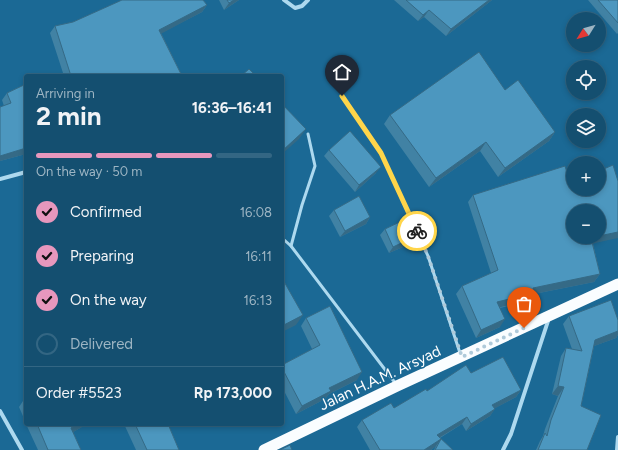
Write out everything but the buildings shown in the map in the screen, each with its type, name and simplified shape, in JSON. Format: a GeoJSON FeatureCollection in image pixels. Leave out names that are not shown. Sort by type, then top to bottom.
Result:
{"type":"FeatureCollection","features":[{"type":"Feature","properties":{"kind":"highway","name":"Jalan H.A.M. Arsyad"},"geometry":{"type":"LineString","coordinates":[[264,450],[397,386],[618,284]]}},
{"type":"Feature","properties":{"kind":"street"},"geometry":{"type":"LineString","coordinates":[[284,0],[295,8],[302,6],[308,0]]}},
{"type":"Feature","properties":{"kind":"street"},"geometry":{"type":"LineString","coordinates":[[0,179],[24,173]]}},
{"type":"Feature","properties":{"kind":"street"},"geometry":{"type":"LineString","coordinates":[[503,450],[511,434],[549,316]]}},
{"type":"Feature","properties":{"kind":"street"},"geometry":{"type":"LineString","coordinates":[[0,411],[22,450]]}},
{"type":"Feature","properties":{"kind":"street"},"geometry":{"type":"LineString","coordinates":[[617,450],[618,437]]}},
{"type":"Feature","properties":{"kind":"lane"},"geometry":{"type":"LineString","coordinates":[[342,96],[381,153],[428,256],[462,357]]}},
{"type":"Feature","properties":{"kind":"lane"},"geometry":{"type":"LineString","coordinates":[[291,246],[315,166],[308,134]]}},
{"type":"Feature","properties":{"kind":"lane"},"geometry":{"type":"LineString","coordinates":[[284,240],[291,246],[397,386]]}},
{"type":"Feature","properties":{"kind":"way so far"},"geometry":{"type":"LineString","coordinates":[[417,231],[428,256],[462,357],[524,328]]}},
{"type":"Feature","properties":{"kind":"route"},"geometry":{"type":"LineString","coordinates":[[342,96],[381,153],[417,231]]}}]}
